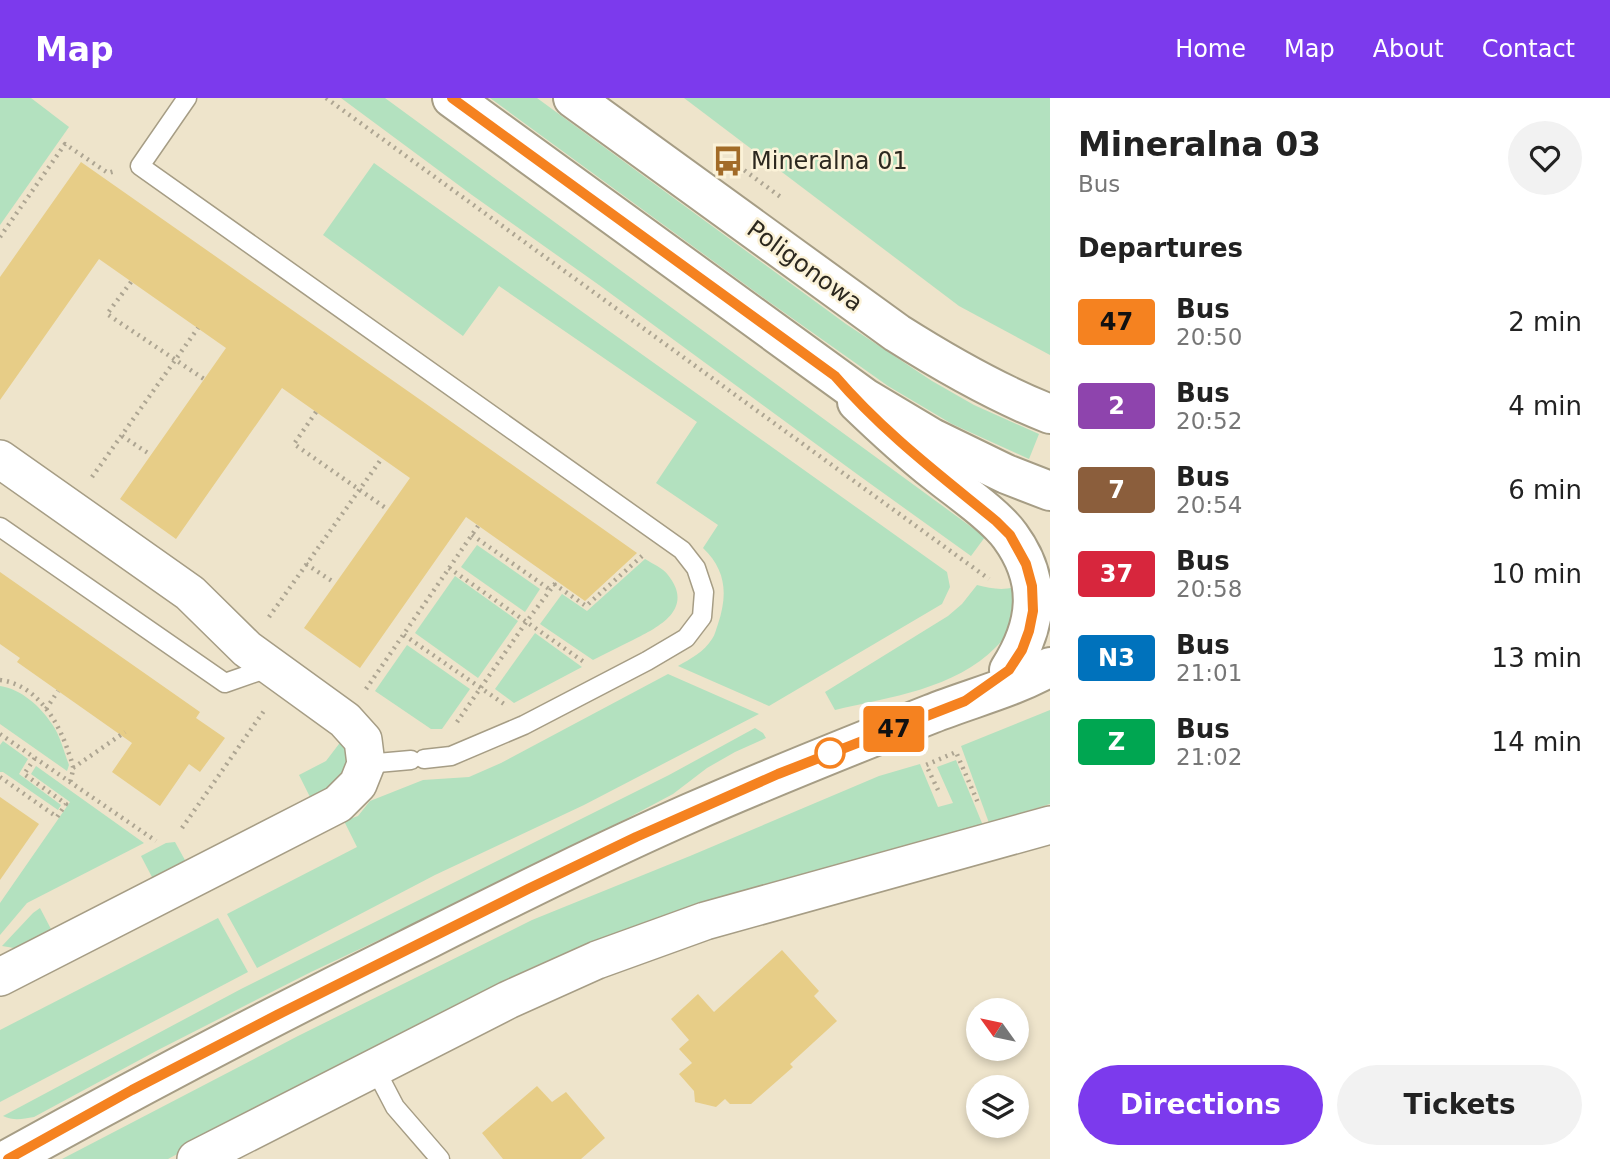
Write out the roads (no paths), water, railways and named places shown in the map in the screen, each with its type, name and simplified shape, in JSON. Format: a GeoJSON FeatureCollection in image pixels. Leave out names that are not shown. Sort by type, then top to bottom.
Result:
{"type":"FeatureCollection","features":[{"type":"Feature","properties":{"kind":"street"},"geometry":{"type":"LineString","coordinates":[[452,98],[865,398],[932,438],[1006,474],[1050,491]]}},
{"type":"Feature","properties":{"kind":"street","name":"Poligonowa"},"geometry":{"type":"LineString","coordinates":[[573,98],[897,333],[970,377],[1050,414]]}},
{"type":"Feature","properties":{"kind":"street"},"geometry":{"type":"LineString","coordinates":[[835,376],[855,400],[907,449],[1010,535],[1026,564],[1032,586],[1033,611],[1022,650],[1009,670]]}},
{"type":"Feature","properties":{"kind":"street"},"geometry":{"type":"LineString","coordinates":[[0,459],[190,593],[268,665],[345,720],[363,740],[366,764],[358,784],[338,804],[0,977]]}},
{"type":"Feature","properties":{"kind":"street"},"geometry":{"type":"LineString","coordinates":[[965,701],[1009,670],[1050,630]]}},
{"type":"Feature","properties":{"kind":"street"},"geometry":{"type":"LineString","coordinates":[[8,1159],[132,1090],[265,1021],[636,837],[778,774],[1014,684],[1050,667]]}},
{"type":"Feature","properties":{"kind":"street"},"geometry":{"type":"LineString","coordinates":[[196,1159],[508,1000],[597,960],[705,921],[995,841],[1046,836]]}},
{"type":"Feature","properties":{"kind":"lane"},"geometry":{"type":"LineString","coordinates":[[187,98],[140,166],[672,542],[696,568],[704,592],[702,617],[686,638],[647,662],[524,725],[451,756],[366,764]]}},
{"type":"Feature","properties":{"kind":"lane"},"geometry":{"type":"LineString","coordinates":[[0,527],[225,683],[268,665]]}},
{"type":"Feature","properties":{"kind":"lane"},"geometry":{"type":"LineString","coordinates":[[378,1066],[383,1084],[395,1107],[440,1159]]}},
{"type":"Feature","properties":{"kind":"place","name":"Mineralna 01"},"geometry":{"type":"Point","coordinates":[728,161]}}]}
